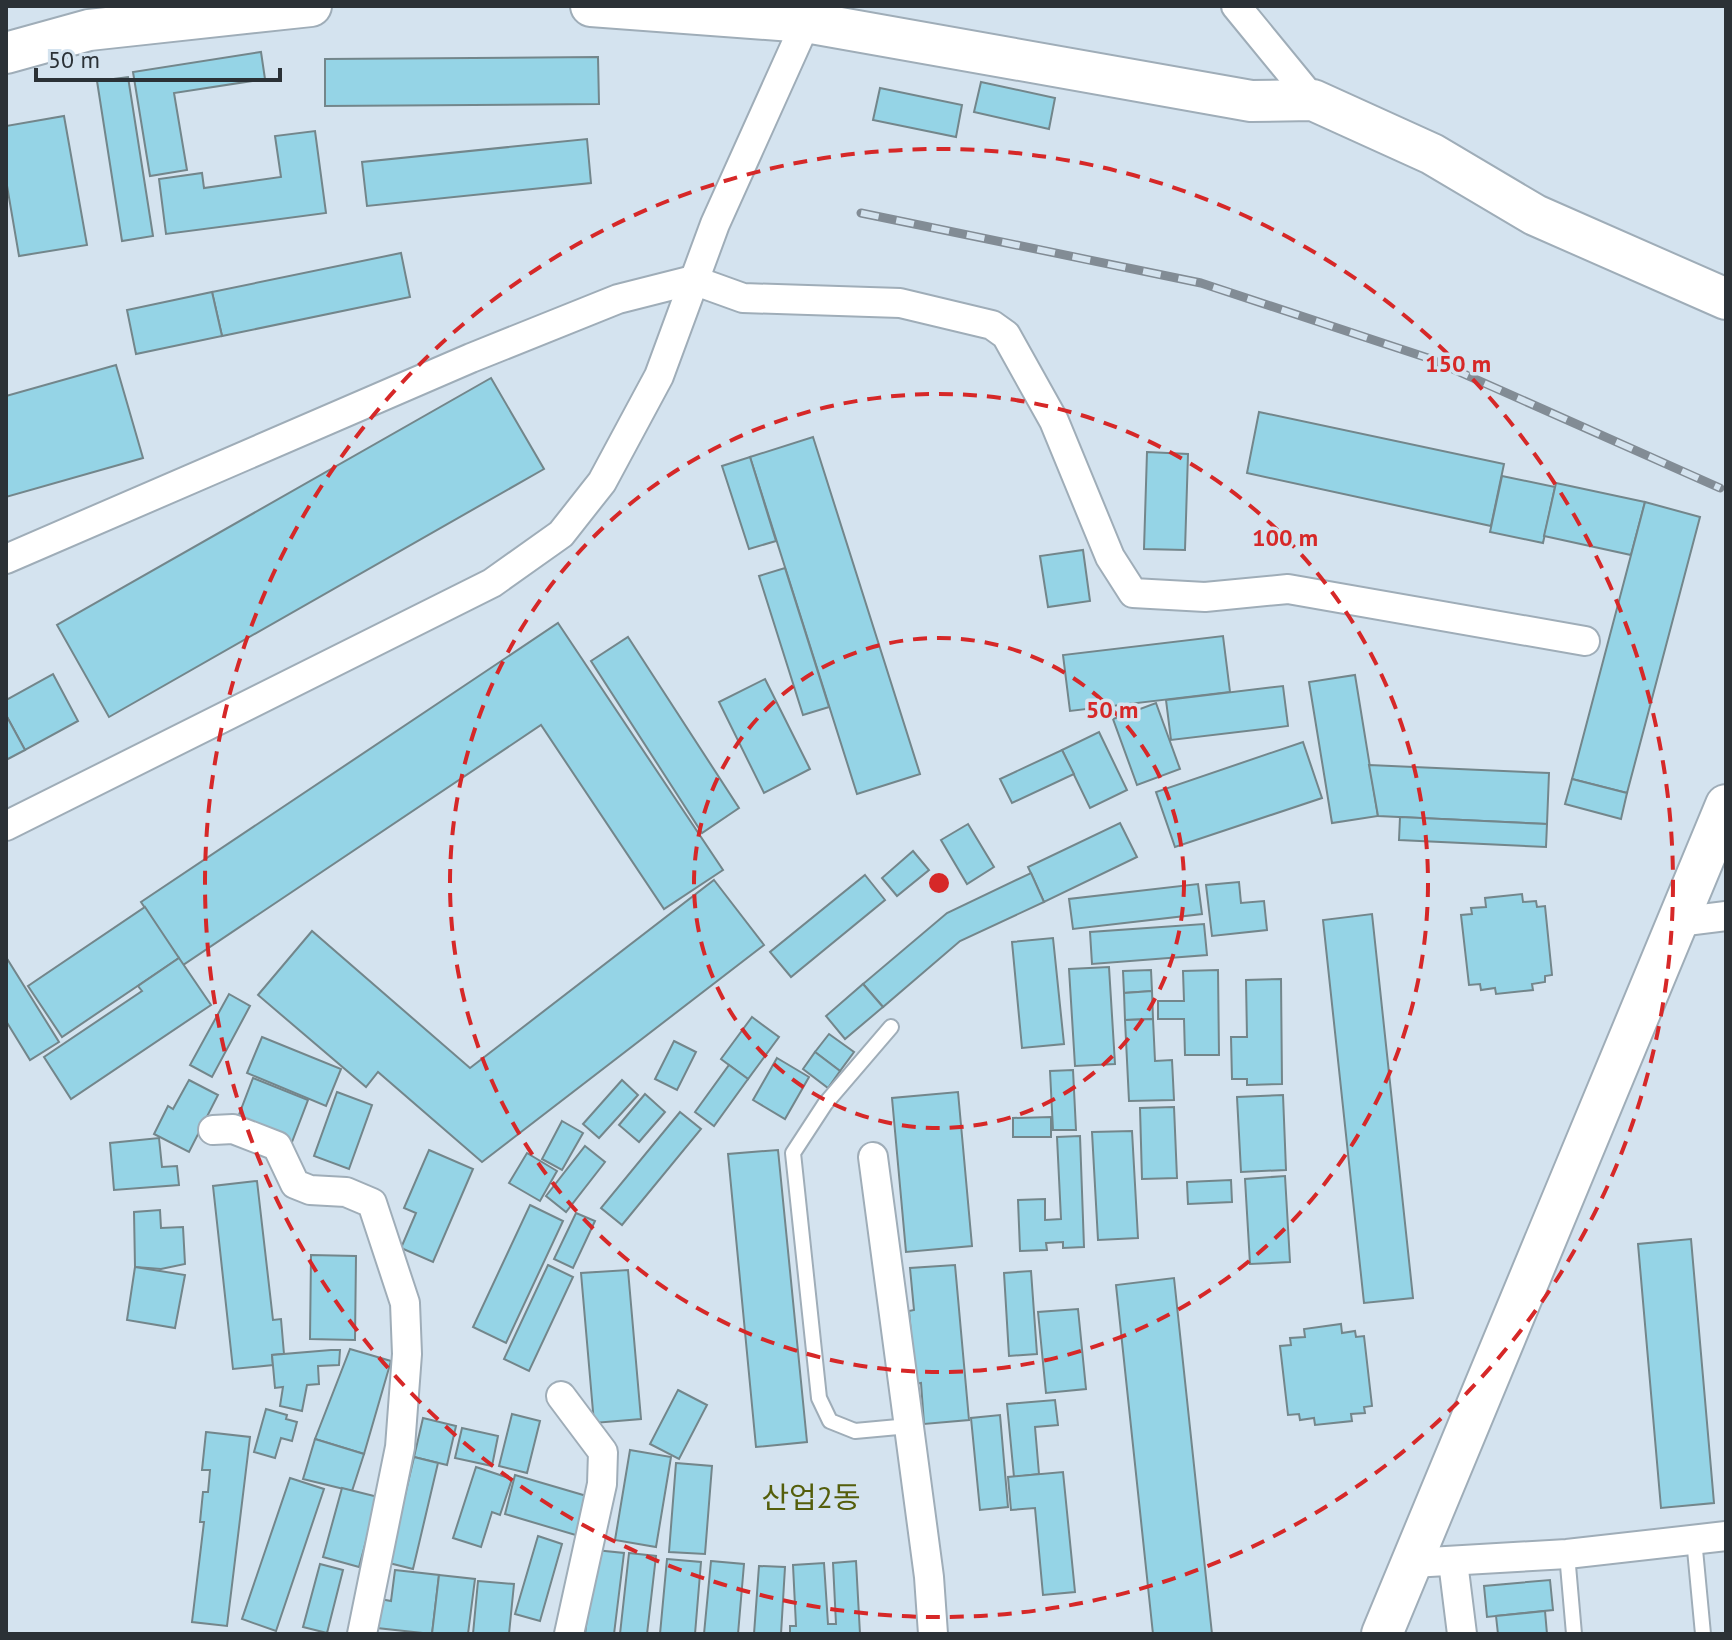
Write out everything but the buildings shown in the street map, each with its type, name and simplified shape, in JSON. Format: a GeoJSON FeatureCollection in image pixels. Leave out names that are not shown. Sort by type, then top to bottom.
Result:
{"type":"FeatureCollection","features":[{"type":"Feature","properties":{"kind":"street"},"geometry":{"type":"LineString","coordinates":[[6,53],[89,30],[311,6]]}},
{"type":"Feature","properties":{"kind":"street"},"geometry":{"type":"LineString","coordinates":[[591,6],[806,22],[1251,101],[1313,100],[1432,154],[1535,215],[1726,299]]}},
{"type":"Feature","properties":{"kind":"street"},"geometry":{"type":"LineString","coordinates":[[1236,6],[1313,100]]}},
{"type":"Feature","properties":{"kind":"street"},"geometry":{"type":"LineString","coordinates":[[6,826],[492,583],[561,534],[602,482],[659,376],[693,280],[806,22]]}},
{"type":"Feature","properties":{"kind":"street"},"geometry":{"type":"LineString","coordinates":[[6,559],[471,358],[618,299],[693,280],[743,298],[900,303],[992,325],[1006,335],[1054,421],[1110,557],[1133,593],[1205,597],[1288,589],[1585,641]]}},
{"type":"Feature","properties":{"kind":"street"},"geometry":{"type":"LineString","coordinates":[[1382,1634],[1726,805]]}},
{"type":"Feature","properties":{"kind":"street"},"geometry":{"type":"LineString","coordinates":[[1678,922],[1726,916]]}},
{"type":"Feature","properties":{"kind":"street"},"geometry":{"type":"LineString","coordinates":[[213,1130],[233,1129],[277,1146],[295,1184],[310,1190],[346,1192],[372,1203],[405,1303],[407,1354],[400,1447],[362,1634]]}},
{"type":"Feature","properties":{"kind":"street"},"geometry":{"type":"LineString","coordinates":[[873,1157],[933,1634]]}},
{"type":"Feature","properties":{"kind":"street"},"geometry":{"type":"LineString","coordinates":[[561,1396],[603,1452],[602,1484],[569,1634]]}},
{"type":"Feature","properties":{"kind":"street"},"geometry":{"type":"LineString","coordinates":[[1412,1563],[1567,1554],[1726,1536]]}},
{"type":"Feature","properties":{"kind":"street"},"geometry":{"type":"LineString","coordinates":[[1453,1562],[1462,1634]]}},
{"type":"Feature","properties":{"kind":"lane"},"geometry":{"type":"LineString","coordinates":[[891,1027],[825,1104],[793,1153],[819,1398],[830,1421],[855,1431],[909,1426]]}},
{"type":"Feature","properties":{"kind":"lane"},"geometry":{"type":"LineString","coordinates":[[1694,1539],[1703,1634]]}},
{"type":"Feature","properties":{"kind":"lane"},"geometry":{"type":"LineString","coordinates":[[1567,1554],[1574,1634]]}},
{"type":"Feature","properties":{"kind":"railway"},"geometry":{"type":"LineString","coordinates":[[861,213],[1201,283],[1428,358],[1720,488]]}},
{"type":"Feature","properties":{"kind":"district","name":"산업2동"},"geometry":{"type":"Point","coordinates":[811,1498]}}]}
